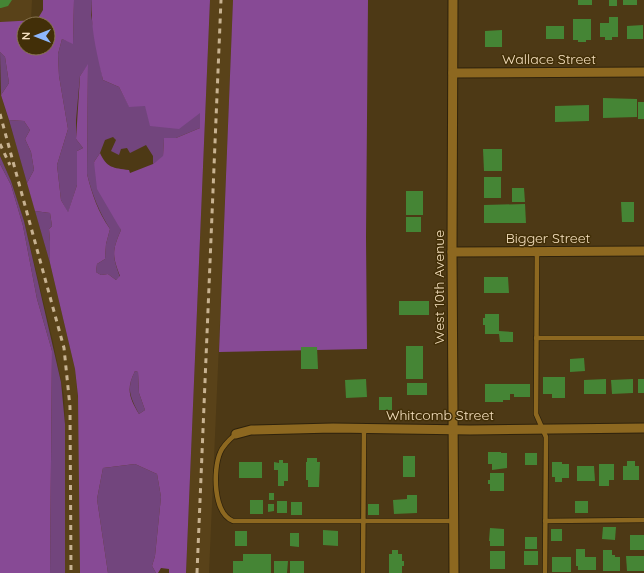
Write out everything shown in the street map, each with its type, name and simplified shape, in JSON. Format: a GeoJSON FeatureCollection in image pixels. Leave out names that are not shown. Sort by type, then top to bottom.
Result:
{"type":"FeatureCollection","features":[{"type":"Feature","properties":{"kind":"street","name":"West 10th Avenue"},"geometry":{"type":"LineString","coordinates":[[453,0],[452,252],[454,573]]}},
{"type":"Feature","properties":{"kind":"street","name":"Wallace Street"},"geometry":{"type":"LineString","coordinates":[[453,73],[644,72]]}},
{"type":"Feature","properties":{"kind":"street","name":"Bigger Street"},"geometry":{"type":"LineString","coordinates":[[452,252],[644,251]]}},
{"type":"Feature","properties":{"kind":"street","name":"Whitcomb Street"},"geometry":{"type":"LineString","coordinates":[[236,434],[251,430],[364,428],[454,430],[644,428]]}},
{"type":"Feature","properties":{"kind":"lane"},"geometry":{"type":"LineString","coordinates":[[537,251],[536,414],[546,437],[545,573]]}},
{"type":"Feature","properties":{"kind":"lane"},"geometry":{"type":"LineString","coordinates":[[536,338],[644,338]]}},
{"type":"Feature","properties":{"kind":"lane"},"geometry":{"type":"LineString","coordinates":[[363,573],[364,428]]}},
{"type":"Feature","properties":{"kind":"lane"},"geometry":{"type":"LineString","coordinates":[[236,434],[220,452],[216,469],[217,496],[223,513],[229,520],[238,522],[454,521]]}},
{"type":"Feature","properties":{"kind":"lane"},"geometry":{"type":"LineString","coordinates":[[545,521],[644,520]]}},
{"type":"Feature","properties":{"kind":"shaded area"},"geometry":{"type":"Polygon","coordinates":[[[0,0],[32,0],[31,16],[16,16],[16,21],[0,22],[0,0]]]}},
{"type":"Feature","properties":{"kind":"shaded area"},"geometry":{"type":"Polygon","coordinates":[[[43,0],[74,0],[73,44],[62,39],[58,54],[59,76],[68,129],[57,165],[61,200],[68,212],[77,185],[77,151],[83,148],[76,139],[80,76],[88,64],[87,174],[96,203],[110,229],[106,244],[105,259],[97,264],[96,272],[101,275],[108,274],[116,280],[120,276],[114,258],[114,253],[121,230],[97,189],[94,162],[100,153],[105,162],[111,166],[129,170],[130,173],[153,164],[163,156],[164,138],[176,138],[200,128],[200,113],[179,129],[150,126],[145,106],[129,107],[119,87],[103,80],[93,30],[92,0],[210,0],[186,573],[169,573],[169,569],[161,568],[158,573],[156,573],[152,566],[155,556],[161,497],[157,474],[135,464],[103,468],[97,499],[108,573],[80,573],[78,396],[75,369],[50,263],[49,229],[52,226],[50,213],[35,211],[27,183],[34,170],[31,152],[25,139],[30,130],[24,121],[9,120],[1,95],[9,83],[5,57],[0,52],[0,22],[16,21],[16,56],[56,56],[56,16],[39,16],[43,10],[43,0]],[[135,371],[132,377],[130,383],[130,393],[139,414],[145,410],[139,393],[138,372],[135,371]]]}},
{"type":"Feature","properties":{"kind":"shaded area"},"geometry":{"type":"Polygon","coordinates":[[[74,0],[92,0],[91,15],[103,80],[119,87],[129,106],[145,106],[200,112],[200,128],[176,138],[164,139],[163,157],[153,164],[153,156],[146,145],[130,153],[127,148],[121,149],[119,155],[111,151],[116,140],[113,137],[105,140],[100,153],[94,162],[121,230],[114,253],[114,258],[120,277],[116,280],[108,274],[101,275],[96,272],[97,264],[105,259],[106,244],[110,229],[96,203],[87,174],[88,65],[80,76],[76,120],[76,139],[83,148],[77,151],[77,185],[68,213],[61,200],[57,165],[68,129],[59,76],[58,54],[62,39],[73,43],[74,0]]]}},
{"type":"Feature","properties":{"kind":"shaded area"},"geometry":{"type":"Polygon","coordinates":[[[210,0],[233,0],[221,298],[209,573],[186,573],[210,0]]]}},
{"type":"Feature","properties":{"kind":"shaded area"},"geometry":{"type":"Polygon","coordinates":[[[233,0],[368,0],[366,237],[367,349],[219,352],[233,0]]]}},
{"type":"Feature","properties":{"kind":"shaded area"},"geometry":{"type":"Polygon","coordinates":[[[0,52],[5,57],[9,83],[1,95],[0,52]]]}},
{"type":"Feature","properties":{"kind":"shaded area"},"geometry":{"type":"Polygon","coordinates":[[[0,92],[50,263],[75,369],[79,410],[80,573],[65,573],[64,396],[53,342],[24,221],[11,181],[0,156],[0,92]]]}},
{"type":"Feature","properties":{"kind":"shaded area"},"geometry":{"type":"Polygon","coordinates":[[[9,120],[24,121],[30,130],[25,139],[31,152],[34,170],[27,183],[9,120]]]}},
{"type":"Feature","properties":{"kind":"shaded area"},"geometry":{"type":"Polygon","coordinates":[[[0,156],[11,181],[24,221],[61,382],[65,424],[65,573],[50,573],[52,351],[37,299],[23,226],[11,185],[0,164],[0,156]]]}},
{"type":"Feature","properties":{"kind":"shaded area"},"geometry":{"type":"Polygon","coordinates":[[[0,164],[11,185],[23,226],[37,299],[52,351],[50,573],[0,573],[0,164]]]}},
{"type":"Feature","properties":{"kind":"shaded area"},"geometry":{"type":"Polygon","coordinates":[[[35,211],[50,213],[52,226],[49,229],[50,263],[35,211]]]}},
{"type":"Feature","properties":{"kind":"shaded area"},"geometry":{"type":"Polygon","coordinates":[[[135,371],[138,372],[139,393],[145,410],[139,414],[130,392],[132,377],[135,371]]]}},
{"type":"Feature","properties":{"kind":"shaded area"},"geometry":{"type":"Polygon","coordinates":[[[135,464],[157,474],[161,497],[155,556],[152,566],[156,573],[108,573],[97,499],[103,468],[135,464]]]}},
{"type":"Feature","properties":{"kind":"building"},"geometry":{"type":"Polygon","coordinates":[[[0,0],[12,0],[8,6],[0,8],[0,0]]]}},
{"type":"Feature","properties":{"kind":"building"},"geometry":{"type":"Polygon","coordinates":[[[578,0],[592,0],[592,5],[578,5],[578,0]]]}},
{"type":"Feature","properties":{"kind":"building"},"geometry":{"type":"Polygon","coordinates":[[[609,0],[617,0],[617,6],[609,6],[609,0]]]}},
{"type":"Feature","properties":{"kind":"building"},"geometry":{"type":"Polygon","coordinates":[[[623,0],[637,0],[637,5],[623,5],[623,0]]]}},
{"type":"Feature","properties":{"kind":"building"},"geometry":{"type":"Polygon","coordinates":[[[609,17],[618,17],[618,37],[612,37],[612,40],[605,40],[605,37],[600,37],[600,23],[609,23],[609,17]]]}},
{"type":"Feature","properties":{"kind":"building"},"geometry":{"type":"Polygon","coordinates":[[[573,19],[591,19],[591,40],[586,40],[586,42],[578,42],[578,40],[573,40],[573,19]]]}},
{"type":"Feature","properties":{"kind":"building"},"geometry":{"type":"Polygon","coordinates":[[[643,25],[643,39],[627,39],[627,26],[643,25]]]}},
{"type":"Feature","properties":{"kind":"building"},"geometry":{"type":"Polygon","coordinates":[[[546,26],[564,26],[564,39],[546,39],[546,26]]]}},
{"type":"Feature","properties":{"kind":"building"},"geometry":{"type":"Polygon","coordinates":[[[502,30],[502,47],[485,47],[485,31],[502,30]]]}},
{"type":"Feature","properties":{"kind":"building"},"geometry":{"type":"Polygon","coordinates":[[[603,98],[637,99],[637,117],[603,118],[603,98]]]}},
{"type":"Feature","properties":{"kind":"building"},"geometry":{"type":"Polygon","coordinates":[[[638,102],[644,102],[644,119],[638,119],[638,102]]]}},
{"type":"Feature","properties":{"kind":"building"},"geometry":{"type":"Polygon","coordinates":[[[589,105],[589,121],[555,122],[555,106],[589,105]]]}},
{"type":"Feature","properties":{"kind":"building"},"geometry":{"type":"Polygon","coordinates":[[[483,149],[502,149],[502,171],[484,171],[483,149]]]}},
{"type":"Feature","properties":{"kind":"building"},"geometry":{"type":"Polygon","coordinates":[[[484,177],[501,177],[501,198],[484,198],[484,177]]]}},
{"type":"Feature","properties":{"kind":"building"},"geometry":{"type":"Polygon","coordinates":[[[512,188],[524,188],[525,202],[512,202],[512,188]]]}},
{"type":"Feature","properties":{"kind":"building"},"geometry":{"type":"Polygon","coordinates":[[[406,191],[423,191],[423,215],[406,215],[406,191]]]}},
{"type":"Feature","properties":{"kind":"building"},"geometry":{"type":"Polygon","coordinates":[[[621,202],[634,202],[634,222],[622,222],[621,202]]]}},
{"type":"Feature","properties":{"kind":"building"},"geometry":{"type":"Polygon","coordinates":[[[525,204],[526,223],[484,223],[484,205],[525,204]]]}},
{"type":"Feature","properties":{"kind":"building"},"geometry":{"type":"Polygon","coordinates":[[[406,217],[421,217],[421,232],[406,232],[406,217]]]}},
{"type":"Feature","properties":{"kind":"building"},"geometry":{"type":"Polygon","coordinates":[[[484,277],[508,277],[509,293],[484,293],[484,277]]]}},
{"type":"Feature","properties":{"kind":"building"},"geometry":{"type":"Polygon","coordinates":[[[399,301],[429,301],[429,315],[399,315],[399,301]]]}},
{"type":"Feature","properties":{"kind":"building"},"geometry":{"type":"Polygon","coordinates":[[[485,314],[499,314],[499,331],[513,332],[513,342],[500,342],[499,334],[485,334],[483,318],[485,318],[485,314]]]}},
{"type":"Feature","properties":{"kind":"building"},"geometry":{"type":"Polygon","coordinates":[[[406,346],[423,346],[423,379],[406,379],[406,346]]]}},
{"type":"Feature","properties":{"kind":"building"},"geometry":{"type":"Polygon","coordinates":[[[301,347],[317,347],[318,369],[301,369],[301,347]]]}},
{"type":"Feature","properties":{"kind":"building"},"geometry":{"type":"Polygon","coordinates":[[[584,358],[585,371],[570,372],[570,359],[584,358]]]}},
{"type":"Feature","properties":{"kind":"building"},"geometry":{"type":"Polygon","coordinates":[[[543,377],[565,377],[565,398],[552,398],[552,394],[543,394],[543,377]]]}},
{"type":"Feature","properties":{"kind":"building"},"geometry":{"type":"Polygon","coordinates":[[[366,379],[367,397],[346,398],[345,380],[366,379]]]}},
{"type":"Feature","properties":{"kind":"building"},"geometry":{"type":"Polygon","coordinates":[[[606,379],[606,394],[584,394],[584,380],[606,379]]]}},
{"type":"Feature","properties":{"kind":"building"},"geometry":{"type":"Polygon","coordinates":[[[633,379],[633,393],[612,394],[611,380],[633,379]]]}},
{"type":"Feature","properties":{"kind":"building"},"geometry":{"type":"Polygon","coordinates":[[[638,379],[644,379],[644,393],[638,393],[638,379]]]}},
{"type":"Feature","properties":{"kind":"building"},"geometry":{"type":"Polygon","coordinates":[[[407,383],[427,383],[427,395],[407,395],[407,383]]]}},
{"type":"Feature","properties":{"kind":"building"},"geometry":{"type":"Polygon","coordinates":[[[485,384],[530,384],[530,397],[514,397],[514,394],[510,394],[510,400],[503,400],[503,402],[485,402],[485,384]]]}},
{"type":"Feature","properties":{"kind":"building"},"geometry":{"type":"Polygon","coordinates":[[[379,397],[392,397],[392,410],[379,410],[379,397]]]}},
{"type":"Feature","properties":{"kind":"building"},"geometry":{"type":"Polygon","coordinates":[[[488,452],[507,453],[507,468],[492,470],[492,464],[488,464],[488,452]]]}},
{"type":"Feature","properties":{"kind":"building"},"geometry":{"type":"Polygon","coordinates":[[[525,453],[537,453],[537,465],[525,465],[525,453]]]}},
{"type":"Feature","properties":{"kind":"building"},"geometry":{"type":"Polygon","coordinates":[[[403,456],[415,456],[415,477],[403,477],[403,456]]]}},
{"type":"Feature","properties":{"kind":"building"},"geometry":{"type":"Polygon","coordinates":[[[307,458],[317,458],[317,462],[320,462],[319,487],[308,487],[308,480],[306,480],[307,458]]]}},
{"type":"Feature","properties":{"kind":"building"},"geometry":{"type":"Polygon","coordinates":[[[279,460],[283,460],[283,463],[288,463],[288,481],[284,481],[284,486],[278,486],[278,470],[274,470],[274,462],[279,463],[279,460]]]}},
{"type":"Feature","properties":{"kind":"building"},"geometry":{"type":"Polygon","coordinates":[[[627,461],[635,461],[635,466],[639,466],[639,480],[623,480],[623,466],[627,466],[627,461]]]}},
{"type":"Feature","properties":{"kind":"building"},"geometry":{"type":"Polygon","coordinates":[[[239,462],[262,462],[262,478],[239,478],[239,462]]]}},
{"type":"Feature","properties":{"kind":"building"},"geometry":{"type":"Polygon","coordinates":[[[552,462],[569,464],[569,478],[562,478],[562,482],[555,482],[555,477],[552,477],[552,462]]]}},
{"type":"Feature","properties":{"kind":"building"},"geometry":{"type":"Polygon","coordinates":[[[599,464],[614,464],[614,480],[609,480],[609,486],[599,486],[599,464]]]}},
{"type":"Feature","properties":{"kind":"building"},"geometry":{"type":"Polygon","coordinates":[[[577,466],[594,466],[595,481],[577,481],[577,466]]]}},
{"type":"Feature","properties":{"kind":"building"},"geometry":{"type":"Polygon","coordinates":[[[490,473],[504,473],[504,491],[490,491],[490,484],[488,484],[488,480],[490,480],[490,473]]]}},
{"type":"Feature","properties":{"kind":"building"},"geometry":{"type":"Polygon","coordinates":[[[269,493],[274,493],[274,500],[269,500],[269,493]]]}},
{"type":"Feature","properties":{"kind":"building"},"geometry":{"type":"Polygon","coordinates":[[[407,495],[417,495],[417,513],[394,514],[393,500],[407,499],[407,495]]]}},
{"type":"Feature","properties":{"kind":"building"},"geometry":{"type":"Polygon","coordinates":[[[250,500],[263,500],[263,514],[250,514],[250,500]]]}},
{"type":"Feature","properties":{"kind":"building"},"geometry":{"type":"Polygon","coordinates":[[[277,501],[287,501],[287,513],[277,513],[277,501]]]}},
{"type":"Feature","properties":{"kind":"building"},"geometry":{"type":"Polygon","coordinates":[[[575,501],[588,501],[588,513],[575,513],[575,501]]]}},
{"type":"Feature","properties":{"kind":"building"},"geometry":{"type":"Polygon","coordinates":[[[291,502],[302,502],[302,515],[291,515],[291,502]]]}},
{"type":"Feature","properties":{"kind":"building"},"geometry":{"type":"Polygon","coordinates":[[[268,504],[274,504],[274,511],[268,512],[268,504]]]}},
{"type":"Feature","properties":{"kind":"building"},"geometry":{"type":"Polygon","coordinates":[[[368,504],[379,504],[379,515],[368,515],[368,504]]]}},
{"type":"Feature","properties":{"kind":"building"},"geometry":{"type":"Polygon","coordinates":[[[603,527],[616,527],[615,540],[602,539],[603,527]]]}},
{"type":"Feature","properties":{"kind":"building"},"geometry":{"type":"Polygon","coordinates":[[[490,528],[504,529],[504,546],[490,546],[490,528]]]}},
{"type":"Feature","properties":{"kind":"building"},"geometry":{"type":"Polygon","coordinates":[[[551,529],[562,529],[562,541],[551,541],[551,529]]]}},
{"type":"Feature","properties":{"kind":"building"},"geometry":{"type":"Polygon","coordinates":[[[323,530],[338,531],[338,546],[323,545],[323,530]]]}},
{"type":"Feature","properties":{"kind":"building"},"geometry":{"type":"Polygon","coordinates":[[[235,531],[247,531],[247,546],[235,546],[235,531]]]}},
{"type":"Feature","properties":{"kind":"building"},"geometry":{"type":"Polygon","coordinates":[[[290,533],[299,533],[299,547],[290,546],[290,533]]]}},
{"type":"Feature","properties":{"kind":"building"},"geometry":{"type":"Polygon","coordinates":[[[630,535],[644,535],[644,550],[630,550],[630,535]]]}},
{"type":"Feature","properties":{"kind":"building"},"geometry":{"type":"Polygon","coordinates":[[[525,537],[537,537],[537,549],[525,549],[525,537]]]}},
{"type":"Feature","properties":{"kind":"building"},"geometry":{"type":"Polygon","coordinates":[[[576,549],[585,549],[585,557],[596,557],[596,570],[578,570],[578,566],[576,566],[576,549]]]}},
{"type":"Feature","properties":{"kind":"building"},"geometry":{"type":"Polygon","coordinates":[[[392,550],[398,550],[398,554],[402,554],[404,566],[402,566],[402,573],[389,573],[389,554],[392,554],[392,550]]]}},
{"type":"Feature","properties":{"kind":"building"},"geometry":{"type":"Polygon","coordinates":[[[603,550],[612,550],[612,555],[615,555],[615,557],[620,557],[620,571],[603,571],[603,550]]]}},
{"type":"Feature","properties":{"kind":"building"},"geometry":{"type":"Polygon","coordinates":[[[490,551],[505,551],[505,569],[490,569],[490,551]]]}},
{"type":"Feature","properties":{"kind":"building"},"geometry":{"type":"Polygon","coordinates":[[[524,551],[538,551],[538,565],[524,565],[524,551]]]}},
{"type":"Feature","properties":{"kind":"building"},"geometry":{"type":"Polygon","coordinates":[[[243,554],[271,554],[271,573],[233,573],[233,561],[243,561],[243,554]]]}},
{"type":"Feature","properties":{"kind":"building"},"geometry":{"type":"Polygon","coordinates":[[[626,556],[644,556],[644,571],[627,571],[626,556]]]}},
{"type":"Feature","properties":{"kind":"building"},"geometry":{"type":"Polygon","coordinates":[[[552,557],[571,557],[571,572],[552,572],[552,557]]]}},
{"type":"Feature","properties":{"kind":"building"},"geometry":{"type":"Polygon","coordinates":[[[274,561],[288,561],[287,573],[274,573],[274,561]]]}},
{"type":"Feature","properties":{"kind":"building"},"geometry":{"type":"Polygon","coordinates":[[[290,561],[304,561],[304,573],[290,573],[290,561]]]}},
{"type":"Feature","properties":{"kind":"railway"},"geometry":{"type":"LineString","coordinates":[[197,573],[221,0]]}},
{"type":"Feature","properties":{"kind":"railway"},"geometry":{"type":"LineString","coordinates":[[0,114],[64,348],[70,407],[71,573]]}},
{"type":"Feature","properties":{"kind":"railway"},"geometry":{"type":"LineString","coordinates":[[0,144],[10,165]]}}]}
